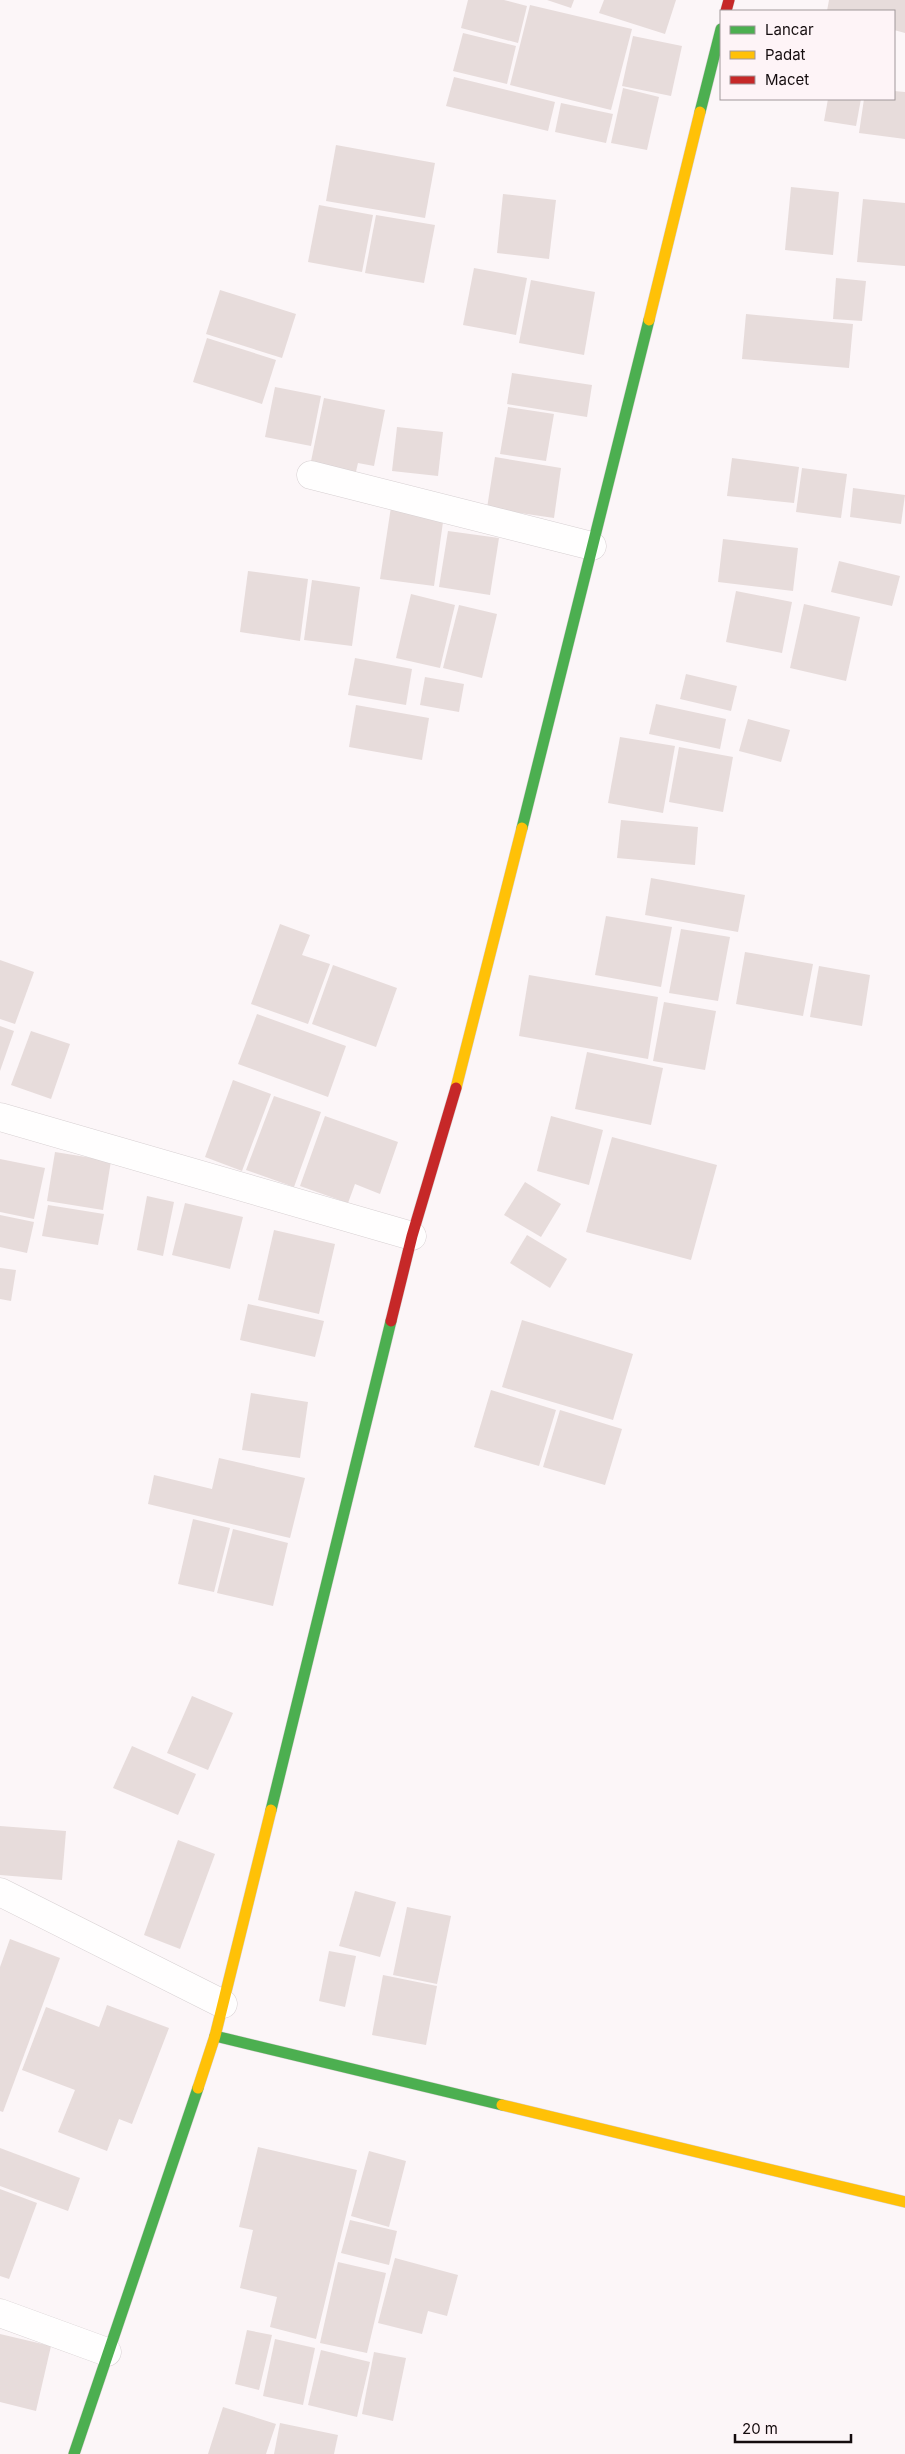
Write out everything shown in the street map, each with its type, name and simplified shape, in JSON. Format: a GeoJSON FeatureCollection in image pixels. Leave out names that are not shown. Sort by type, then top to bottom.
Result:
{"type":"FeatureCollection","features":[{"type":"Feature","properties":{"kind":"street"},"geometry":{"type":"LineString","coordinates":[[74,2454],[215,2036],[412,1236],[468,1046],[720,33]]}},
{"type":"Feature","properties":{"kind":"street"},"geometry":{"type":"LineString","coordinates":[[312,475],[592,546]]}},
{"type":"Feature","properties":{"kind":"street"},"geometry":{"type":"LineString","coordinates":[[0,1117],[412,1236]]}},
{"type":"Feature","properties":{"kind":"street"},"geometry":{"type":"LineString","coordinates":[[0,1892],[223,2004]]}},
{"type":"Feature","properties":{"kind":"street"},"geometry":{"type":"LineString","coordinates":[[215,2036],[905,2202]]}},
{"type":"Feature","properties":{"kind":"street"},"geometry":{"type":"LineString","coordinates":[[0,2313],[107,2352]]}},
{"type":"Feature","properties":{"kind":"building"},"geometry":{"type":"Polygon","coordinates":[[[468,0],[504,0],[527,6],[518,43],[461,28],[468,0]]]}},
{"type":"Feature","properties":{"kind":"building"},"geometry":{"type":"Polygon","coordinates":[[[547,0],[574,0],[571,8],[547,0]]]}},
{"type":"Feature","properties":{"kind":"building"},"geometry":{"type":"Polygon","coordinates":[[[604,0],[676,0],[665,34],[599,13],[604,0]]]}},
{"type":"Feature","properties":{"kind":"building"},"geometry":{"type":"Polygon","coordinates":[[[829,0],[905,0],[905,33],[895,30],[895,10],[827,10],[829,0]]]}},
{"type":"Feature","properties":{"kind":"building"},"geometry":{"type":"Polygon","coordinates":[[[530,5],[632,29],[611,110],[510,85],[530,5]]]}},
{"type":"Feature","properties":{"kind":"building"},"geometry":{"type":"Polygon","coordinates":[[[463,33],[516,46],[507,84],[453,71],[463,33]]]}},
{"type":"Feature","properties":{"kind":"building"},"geometry":{"type":"Polygon","coordinates":[[[633,36],[682,46],[671,96],[622,86],[633,36]]]}},
{"type":"Feature","properties":{"kind":"building"},"geometry":{"type":"Polygon","coordinates":[[[454,77],[555,102],[548,131],[446,106],[454,77]]]}},
{"type":"Feature","properties":{"kind":"building"},"geometry":{"type":"Polygon","coordinates":[[[623,88],[659,97],[647,150],[611,143],[623,88]]]}},
{"type":"Feature","properties":{"kind":"building"},"geometry":{"type":"Polygon","coordinates":[[[895,91],[905,92],[905,139],[859,133],[864,100],[895,100],[895,91]]]}},
{"type":"Feature","properties":{"kind":"building"},"geometry":{"type":"Polygon","coordinates":[[[828,100],[861,100],[856,126],[824,121],[828,100]]]}},
{"type":"Feature","properties":{"kind":"building"},"geometry":{"type":"Polygon","coordinates":[[[561,103],[613,114],[606,143],[555,132],[561,103]]]}},
{"type":"Feature","properties":{"kind":"building"},"geometry":{"type":"Polygon","coordinates":[[[336,145],[435,163],[425,218],[326,201],[336,145]]]}},
{"type":"Feature","properties":{"kind":"building"},"geometry":{"type":"Polygon","coordinates":[[[791,187],[839,192],[833,255],[785,250],[791,187]]]}},
{"type":"Feature","properties":{"kind":"building"},"geometry":{"type":"Polygon","coordinates":[[[503,194],[556,200],[549,259],[497,253],[503,194]]]}},
{"type":"Feature","properties":{"kind":"building"},"geometry":{"type":"Polygon","coordinates":[[[863,199],[905,203],[905,266],[857,262],[863,199]]]}},
{"type":"Feature","properties":{"kind":"building"},"geometry":{"type":"Polygon","coordinates":[[[319,205],[373,215],[362,272],[308,262],[319,205]]]}},
{"type":"Feature","properties":{"kind":"building"},"geometry":{"type":"Polygon","coordinates":[[[376,215],[435,225],[424,283],[365,273],[376,215]]]}},
{"type":"Feature","properties":{"kind":"building"},"geometry":{"type":"Polygon","coordinates":[[[474,268],[527,278],[516,335],[463,325],[474,268]]]}},
{"type":"Feature","properties":{"kind":"building"},"geometry":{"type":"Polygon","coordinates":[[[836,278],[866,281],[862,321],[833,319],[836,278]]]}},
{"type":"Feature","properties":{"kind":"building"},"geometry":{"type":"Polygon","coordinates":[[[531,280],[595,292],[584,355],[519,343],[531,280]]]}},
{"type":"Feature","properties":{"kind":"building"},"geometry":{"type":"Polygon","coordinates":[[[220,290],[296,314],[282,358],[206,334],[220,290]]]}},
{"type":"Feature","properties":{"kind":"building"},"geometry":{"type":"Polygon","coordinates":[[[746,314],[853,324],[849,368],[742,359],[746,314]]]}},
{"type":"Feature","properties":{"kind":"building"},"geometry":{"type":"Polygon","coordinates":[[[207,338],[276,360],[262,404],[193,382],[207,338]]]}},
{"type":"Feature","properties":{"kind":"building"},"geometry":{"type":"Polygon","coordinates":[[[512,373],[592,385],[587,417],[507,404],[512,373]]]}},
{"type":"Feature","properties":{"kind":"building"},"geometry":{"type":"Polygon","coordinates":[[[275,387],[321,396],[311,446],[265,437],[275,387]]]}},
{"type":"Feature","properties":{"kind":"building"},"geometry":{"type":"Polygon","coordinates":[[[324,398],[385,410],[374,466],[358,463],[354,480],[309,471],[324,398]]]}},
{"type":"Feature","properties":{"kind":"building"},"geometry":{"type":"Polygon","coordinates":[[[508,407],[554,414],[546,461],[500,454],[508,407]]]}},
{"type":"Feature","properties":{"kind":"building"},"geometry":{"type":"Polygon","coordinates":[[[397,427],[443,432],[438,476],[392,471],[397,427]]]}},
{"type":"Feature","properties":{"kind":"building"},"geometry":{"type":"Polygon","coordinates":[[[495,457],[561,468],[554,518],[487,508],[495,457]]]}},
{"type":"Feature","properties":{"kind":"building"},"geometry":{"type":"Polygon","coordinates":[[[732,458],[799,467],[794,503],[727,496],[732,458]]]}},
{"type":"Feature","properties":{"kind":"building"},"geometry":{"type":"Polygon","coordinates":[[[802,468],[847,474],[841,518],[796,512],[802,468]]]}},
{"type":"Feature","properties":{"kind":"building"},"geometry":{"type":"Polygon","coordinates":[[[853,488],[905,495],[901,524],[850,517],[853,488]]]}},
{"type":"Feature","properties":{"kind":"building"},"geometry":{"type":"Polygon","coordinates":[[[391,507],[444,515],[434,586],[380,579],[391,507]]]}},
{"type":"Feature","properties":{"kind":"building"},"geometry":{"type":"Polygon","coordinates":[[[448,531],[499,538],[490,595],[439,587],[448,531]]]}},
{"type":"Feature","properties":{"kind":"building"},"geometry":{"type":"Polygon","coordinates":[[[723,539],[798,548],[793,591],[718,582],[723,539]]]}},
{"type":"Feature","properties":{"kind":"building"},"geometry":{"type":"Polygon","coordinates":[[[839,561],[900,576],[892,606],[831,592],[839,561]]]}},
{"type":"Feature","properties":{"kind":"building"},"geometry":{"type":"Polygon","coordinates":[[[248,571],[308,579],[300,641],[240,632],[248,571]]]}},
{"type":"Feature","properties":{"kind":"building"},"geometry":{"type":"Polygon","coordinates":[[[312,580],[360,587],[352,646],[304,640],[312,580]]]}},
{"type":"Feature","properties":{"kind":"building"},"geometry":{"type":"Polygon","coordinates":[[[736,591],[792,602],[782,653],[726,642],[736,591]]]}},
{"type":"Feature","properties":{"kind":"building"},"geometry":{"type":"Polygon","coordinates":[[[411,594],[455,605],[440,668],[396,658],[411,594]]]}},
{"type":"Feature","properties":{"kind":"building"},"geometry":{"type":"Polygon","coordinates":[[[804,604],[860,617],[846,681],[790,668],[804,604]]]}},
{"type":"Feature","properties":{"kind":"building"},"geometry":{"type":"Polygon","coordinates":[[[459,605],[497,614],[482,678],[443,668],[459,605]]]}},
{"type":"Feature","properties":{"kind":"building"},"geometry":{"type":"Polygon","coordinates":[[[355,658],[412,669],[406,705],[348,695],[355,658]]]}},
{"type":"Feature","properties":{"kind":"building"},"geometry":{"type":"Polygon","coordinates":[[[686,674],[737,686],[731,711],[680,699],[686,674]]]}},
{"type":"Feature","properties":{"kind":"building"},"geometry":{"type":"Polygon","coordinates":[[[425,677],[464,684],[459,712],[420,705],[425,677]]]}},
{"type":"Feature","properties":{"kind":"building"},"geometry":{"type":"Polygon","coordinates":[[[656,704],[726,719],[720,749],[649,734],[656,704]]]}},
{"type":"Feature","properties":{"kind":"building"},"geometry":{"type":"Polygon","coordinates":[[[356,705],[429,718],[422,760],[349,747],[356,705]]]}},
{"type":"Feature","properties":{"kind":"building"},"geometry":{"type":"Polygon","coordinates":[[[748,719],[790,730],[781,762],[739,751],[748,719]]]}},
{"type":"Feature","properties":{"kind":"building"},"geometry":{"type":"Polygon","coordinates":[[[620,737],[675,746],[663,813],[608,803],[620,737]]]}},
{"type":"Feature","properties":{"kind":"building"},"geometry":{"type":"Polygon","coordinates":[[[679,747],[733,757],[723,812],[669,802],[679,747]]]}},
{"type":"Feature","properties":{"kind":"building"},"geometry":{"type":"Polygon","coordinates":[[[621,820],[698,827],[695,865],[617,858],[621,820]]]}},
{"type":"Feature","properties":{"kind":"building"},"geometry":{"type":"Polygon","coordinates":[[[651,878],[745,895],[738,932],[645,915],[651,878]]]}},
{"type":"Feature","properties":{"kind":"building"},"geometry":{"type":"Polygon","coordinates":[[[606,916],[672,927],[661,987],[595,975],[606,916]]]}},
{"type":"Feature","properties":{"kind":"building"},"geometry":{"type":"Polygon","coordinates":[[[280,924],[310,935],[302,955],[330,964],[308,1024],[251,1004],[280,924]]]}},
{"type":"Feature","properties":{"kind":"building"},"geometry":{"type":"Polygon","coordinates":[[[681,929],[730,937],[718,1001],[669,993],[681,929]]]}},
{"type":"Feature","properties":{"kind":"building"},"geometry":{"type":"Polygon","coordinates":[[[745,952],[813,964],[803,1016],[736,1004],[745,952]]]}},
{"type":"Feature","properties":{"kind":"building"},"geometry":{"type":"Polygon","coordinates":[[[0,960],[34,972],[15,1024],[0,1019],[0,960]]]}},
{"type":"Feature","properties":{"kind":"building"},"geometry":{"type":"Polygon","coordinates":[[[333,965],[397,988],[376,1047],[312,1024],[333,965]]]}},
{"type":"Feature","properties":{"kind":"building"},"geometry":{"type":"Polygon","coordinates":[[[819,966],[870,975],[862,1026],[810,1017],[819,966]]]}},
{"type":"Feature","properties":{"kind":"building"},"geometry":{"type":"Polygon","coordinates":[[[529,975],[658,997],[648,1059],[519,1036],[529,975]]]}},
{"type":"Feature","properties":{"kind":"building"},"geometry":{"type":"Polygon","coordinates":[[[664,1002],[716,1011],[705,1070],[653,1061],[664,1002]]]}},
{"type":"Feature","properties":{"kind":"building"},"geometry":{"type":"Polygon","coordinates":[[[257,1014],[346,1046],[328,1097],[238,1064],[257,1014]]]}},
{"type":"Feature","properties":{"kind":"building"},"geometry":{"type":"Polygon","coordinates":[[[0,1026],[14,1031],[0,1071],[0,1026]]]}},
{"type":"Feature","properties":{"kind":"building"},"geometry":{"type":"Polygon","coordinates":[[[31,1031],[70,1044],[51,1099],[11,1085],[31,1031]]]}},
{"type":"Feature","properties":{"kind":"building"},"geometry":{"type":"Polygon","coordinates":[[[587,1052],[663,1068],[651,1125],[575,1109],[587,1052]]]}},
{"type":"Feature","properties":{"kind":"building"},"geometry":{"type":"Polygon","coordinates":[[[233,1080],[271,1094],[242,1171],[205,1157],[233,1080]]]}},
{"type":"Feature","properties":{"kind":"building"},"geometry":{"type":"Polygon","coordinates":[[[274,1096],[321,1112],[294,1187],[246,1170],[274,1096]]]}},
{"type":"Feature","properties":{"kind":"building"},"geometry":{"type":"Polygon","coordinates":[[[325,1116],[398,1142],[380,1194],[355,1184],[348,1203],[300,1186],[325,1116]]]}},
{"type":"Feature","properties":{"kind":"building"},"geometry":{"type":"Polygon","coordinates":[[[551,1116],[603,1130],[589,1185],[537,1171],[551,1116]]]}},
{"type":"Feature","properties":{"kind":"building"},"geometry":{"type":"Polygon","coordinates":[[[612,1137],[717,1165],[691,1260],[586,1232],[612,1137]]]}},
{"type":"Feature","properties":{"kind":"building"},"geometry":{"type":"Polygon","coordinates":[[[55,1152],[111,1161],[103,1210],[47,1201],[55,1152]]]}},
{"type":"Feature","properties":{"kind":"building"},"geometry":{"type":"Polygon","coordinates":[[[0,1159],[45,1168],[34,1219],[0,1212],[0,1159]]]}},
{"type":"Feature","properties":{"kind":"building"},"geometry":{"type":"Polygon","coordinates":[[[525,1182],[561,1204],[541,1237],[504,1215],[525,1182]]]}},
{"type":"Feature","properties":{"kind":"building"},"geometry":{"type":"Polygon","coordinates":[[[147,1196],[174,1202],[163,1256],[137,1250],[147,1196]]]}},
{"type":"Feature","properties":{"kind":"building"},"geometry":{"type":"Polygon","coordinates":[[[185,1203],[243,1217],[230,1269],[172,1255],[185,1203]]]}},
{"type":"Feature","properties":{"kind":"building"},"geometry":{"type":"Polygon","coordinates":[[[48,1205],[104,1214],[98,1245],[42,1236],[48,1205]]]}},
{"type":"Feature","properties":{"kind":"building"},"geometry":{"type":"Polygon","coordinates":[[[0,1215],[34,1222],[27,1253],[0,1247],[0,1215]]]}},
{"type":"Feature","properties":{"kind":"building"},"geometry":{"type":"Polygon","coordinates":[[[274,1230],[335,1244],[319,1314],[258,1300],[274,1230]]]}},
{"type":"Feature","properties":{"kind":"building"},"geometry":{"type":"Polygon","coordinates":[[[527,1235],[567,1259],[550,1288],[510,1263],[527,1235]]]}},
{"type":"Feature","properties":{"kind":"building"},"geometry":{"type":"Polygon","coordinates":[[[0,1268],[16,1270],[11,1301],[0,1299],[0,1268]]]}},
{"type":"Feature","properties":{"kind":"building"},"geometry":{"type":"Polygon","coordinates":[[[248,1304],[324,1321],[315,1357],[240,1340],[248,1304]]]}},
{"type":"Feature","properties":{"kind":"building"},"geometry":{"type":"Polygon","coordinates":[[[522,1320],[633,1354],[613,1420],[502,1387],[522,1320]]]}},
{"type":"Feature","properties":{"kind":"building"},"geometry":{"type":"Polygon","coordinates":[[[491,1390],[556,1410],[539,1466],[474,1447],[491,1390]]]}},
{"type":"Feature","properties":{"kind":"building"},"geometry":{"type":"Polygon","coordinates":[[[251,1393],[308,1402],[300,1458],[242,1450],[251,1393]]]}},
{"type":"Feature","properties":{"kind":"building"},"geometry":{"type":"Polygon","coordinates":[[[560,1410],[622,1429],[605,1485],[543,1467],[560,1410]]]}},
{"type":"Feature","properties":{"kind":"building"},"geometry":{"type":"Polygon","coordinates":[[[219,1458],[305,1478],[290,1538],[148,1504],[154,1475],[212,1489],[219,1458]]]}},
{"type":"Feature","properties":{"kind":"building"},"geometry":{"type":"Polygon","coordinates":[[[193,1519],[230,1528],[214,1592],[178,1584],[193,1519]]]}},
{"type":"Feature","properties":{"kind":"building"},"geometry":{"type":"Polygon","coordinates":[[[233,1529],[288,1543],[273,1606],[217,1593],[233,1529]]]}},
{"type":"Feature","properties":{"kind":"building"},"geometry":{"type":"Polygon","coordinates":[[[192,1696],[233,1713],[208,1770],[167,1753],[192,1696]]]}},
{"type":"Feature","properties":{"kind":"building"},"geometry":{"type":"Polygon","coordinates":[[[132,1746],[196,1774],[178,1815],[113,1788],[132,1746]]]}},
{"type":"Feature","properties":{"kind":"building"},"geometry":{"type":"Polygon","coordinates":[[[0,1826],[66,1831],[62,1880],[0,1875],[0,1826]]]}},
{"type":"Feature","properties":{"kind":"building"},"geometry":{"type":"Polygon","coordinates":[[[178,1840],[215,1854],[180,1949],[144,1935],[178,1840]]]}},
{"type":"Feature","properties":{"kind":"building"},"geometry":{"type":"Polygon","coordinates":[[[355,1891],[396,1902],[380,1957],[339,1946],[355,1891]]]}},
{"type":"Feature","properties":{"kind":"building"},"geometry":{"type":"Polygon","coordinates":[[[407,1907],[451,1916],[437,1984],[393,1975],[407,1907]]]}},
{"type":"Feature","properties":{"kind":"building"},"geometry":{"type":"Polygon","coordinates":[[[10,1939],[60,1958],[3,2112],[0,2111],[0,1967],[10,1939]]]}},
{"type":"Feature","properties":{"kind":"building"},"geometry":{"type":"Polygon","coordinates":[[[329,1951],[356,1956],[345,2007],[319,2001],[329,1951]]]}},
{"type":"Feature","properties":{"kind":"building"},"geometry":{"type":"Polygon","coordinates":[[[383,1975],[437,1986],[426,2045],[372,2035],[383,1975]]]}},
{"type":"Feature","properties":{"kind":"building"},"geometry":{"type":"Polygon","coordinates":[[[107,2005],[169,2028],[132,2124],[119,2119],[107,2151],[58,2132],[75,2090],[22,2070],[46,2007],[99,2027],[107,2005]]]}},
{"type":"Feature","properties":{"kind":"building"},"geometry":{"type":"Polygon","coordinates":[[[258,2147],[357,2170],[316,2339],[270,2327],[277,2297],[240,2288],[253,2230],[239,2227],[258,2147]]]}},
{"type":"Feature","properties":{"kind":"building"},"geometry":{"type":"Polygon","coordinates":[[[0,2148],[80,2178],[68,2211],[0,2186],[0,2148]]]}},
{"type":"Feature","properties":{"kind":"building"},"geometry":{"type":"Polygon","coordinates":[[[369,2151],[406,2161],[389,2227],[351,2216],[369,2151]]]}},
{"type":"Feature","properties":{"kind":"building"},"geometry":{"type":"Polygon","coordinates":[[[0,2189],[37,2203],[9,2279],[0,2276],[0,2189]]]}},
{"type":"Feature","properties":{"kind":"building"},"geometry":{"type":"Polygon","coordinates":[[[350,2220],[397,2231],[389,2265],[341,2253],[350,2220]]]}},
{"type":"Feature","properties":{"kind":"building"},"geometry":{"type":"Polygon","coordinates":[[[395,2258],[458,2275],[447,2316],[428,2311],[422,2334],[378,2323],[395,2258]]]}},
{"type":"Feature","properties":{"kind":"building"},"geometry":{"type":"Polygon","coordinates":[[[338,2262],[386,2273],[367,2353],[320,2343],[338,2262]]]}},
{"type":"Feature","properties":{"kind":"building"},"geometry":{"type":"Polygon","coordinates":[[[247,2330],[272,2335],[259,2390],[235,2384],[247,2330]]]}},
{"type":"Feature","properties":{"kind":"building"},"geometry":{"type":"Polygon","coordinates":[[[0,2334],[51,2346],[36,2411],[0,2402],[0,2334]]]}},
{"type":"Feature","properties":{"kind":"building"},"geometry":{"type":"Polygon","coordinates":[[[275,2339],[315,2348],[303,2405],[263,2396],[275,2339]]]}},
{"type":"Feature","properties":{"kind":"building"},"geometry":{"type":"Polygon","coordinates":[[[321,2350],[370,2362],[357,2417],[308,2405],[321,2350]]]}},
{"type":"Feature","properties":{"kind":"building"},"geometry":{"type":"Polygon","coordinates":[[[374,2352],[406,2358],[393,2421],[362,2414],[374,2352]]]}},
{"type":"Feature","properties":{"kind":"building"},"geometry":{"type":"Polygon","coordinates":[[[223,2407],[276,2424],[266,2454],[208,2454],[223,2407]]]}},
{"type":"Feature","properties":{"kind":"building"},"geometry":{"type":"Polygon","coordinates":[[[280,2423],[338,2435],[334,2454],[274,2454],[280,2423]]]}},
{"type":"Feature","properties":{"kind":"traffic: fast"},"geometry":{"type":"LineString","coordinates":[[700,112],[720,33]]}},
{"type":"Feature","properties":{"kind":"traffic: fast"},"geometry":{"type":"LineString","coordinates":[[522,828],[649,320]]}},
{"type":"Feature","properties":{"kind":"traffic: fast"},"geometry":{"type":"LineString","coordinates":[[271,1810],[391,1321]]}},
{"type":"Feature","properties":{"kind":"traffic: fast"},"geometry":{"type":"LineString","coordinates":[[215,2036],[502,2105]]}},
{"type":"Feature","properties":{"kind":"traffic: fast"},"geometry":{"type":"LineString","coordinates":[[74,2454],[198,2088]]}},
{"type":"Feature","properties":{"kind":"traffic: slow"},"geometry":{"type":"LineString","coordinates":[[649,320],[700,112]]}},
{"type":"Feature","properties":{"kind":"traffic: slow"},"geometry":{"type":"LineString","coordinates":[[456,1088],[522,828]]}},
{"type":"Feature","properties":{"kind":"traffic: slow"},"geometry":{"type":"LineString","coordinates":[[198,2088],[215,2036],[271,1810]]}},
{"type":"Feature","properties":{"kind":"traffic: slow"},"geometry":{"type":"LineString","coordinates":[[502,2105],[905,2202]]}},
{"type":"Feature","properties":{"kind":"traffic: jam"},"geometry":{"type":"LineString","coordinates":[[726,10],[729,0]]}},
{"type":"Feature","properties":{"kind":"traffic: jam"},"geometry":{"type":"LineString","coordinates":[[391,1321],[412,1236],[456,1088]]}}]}
